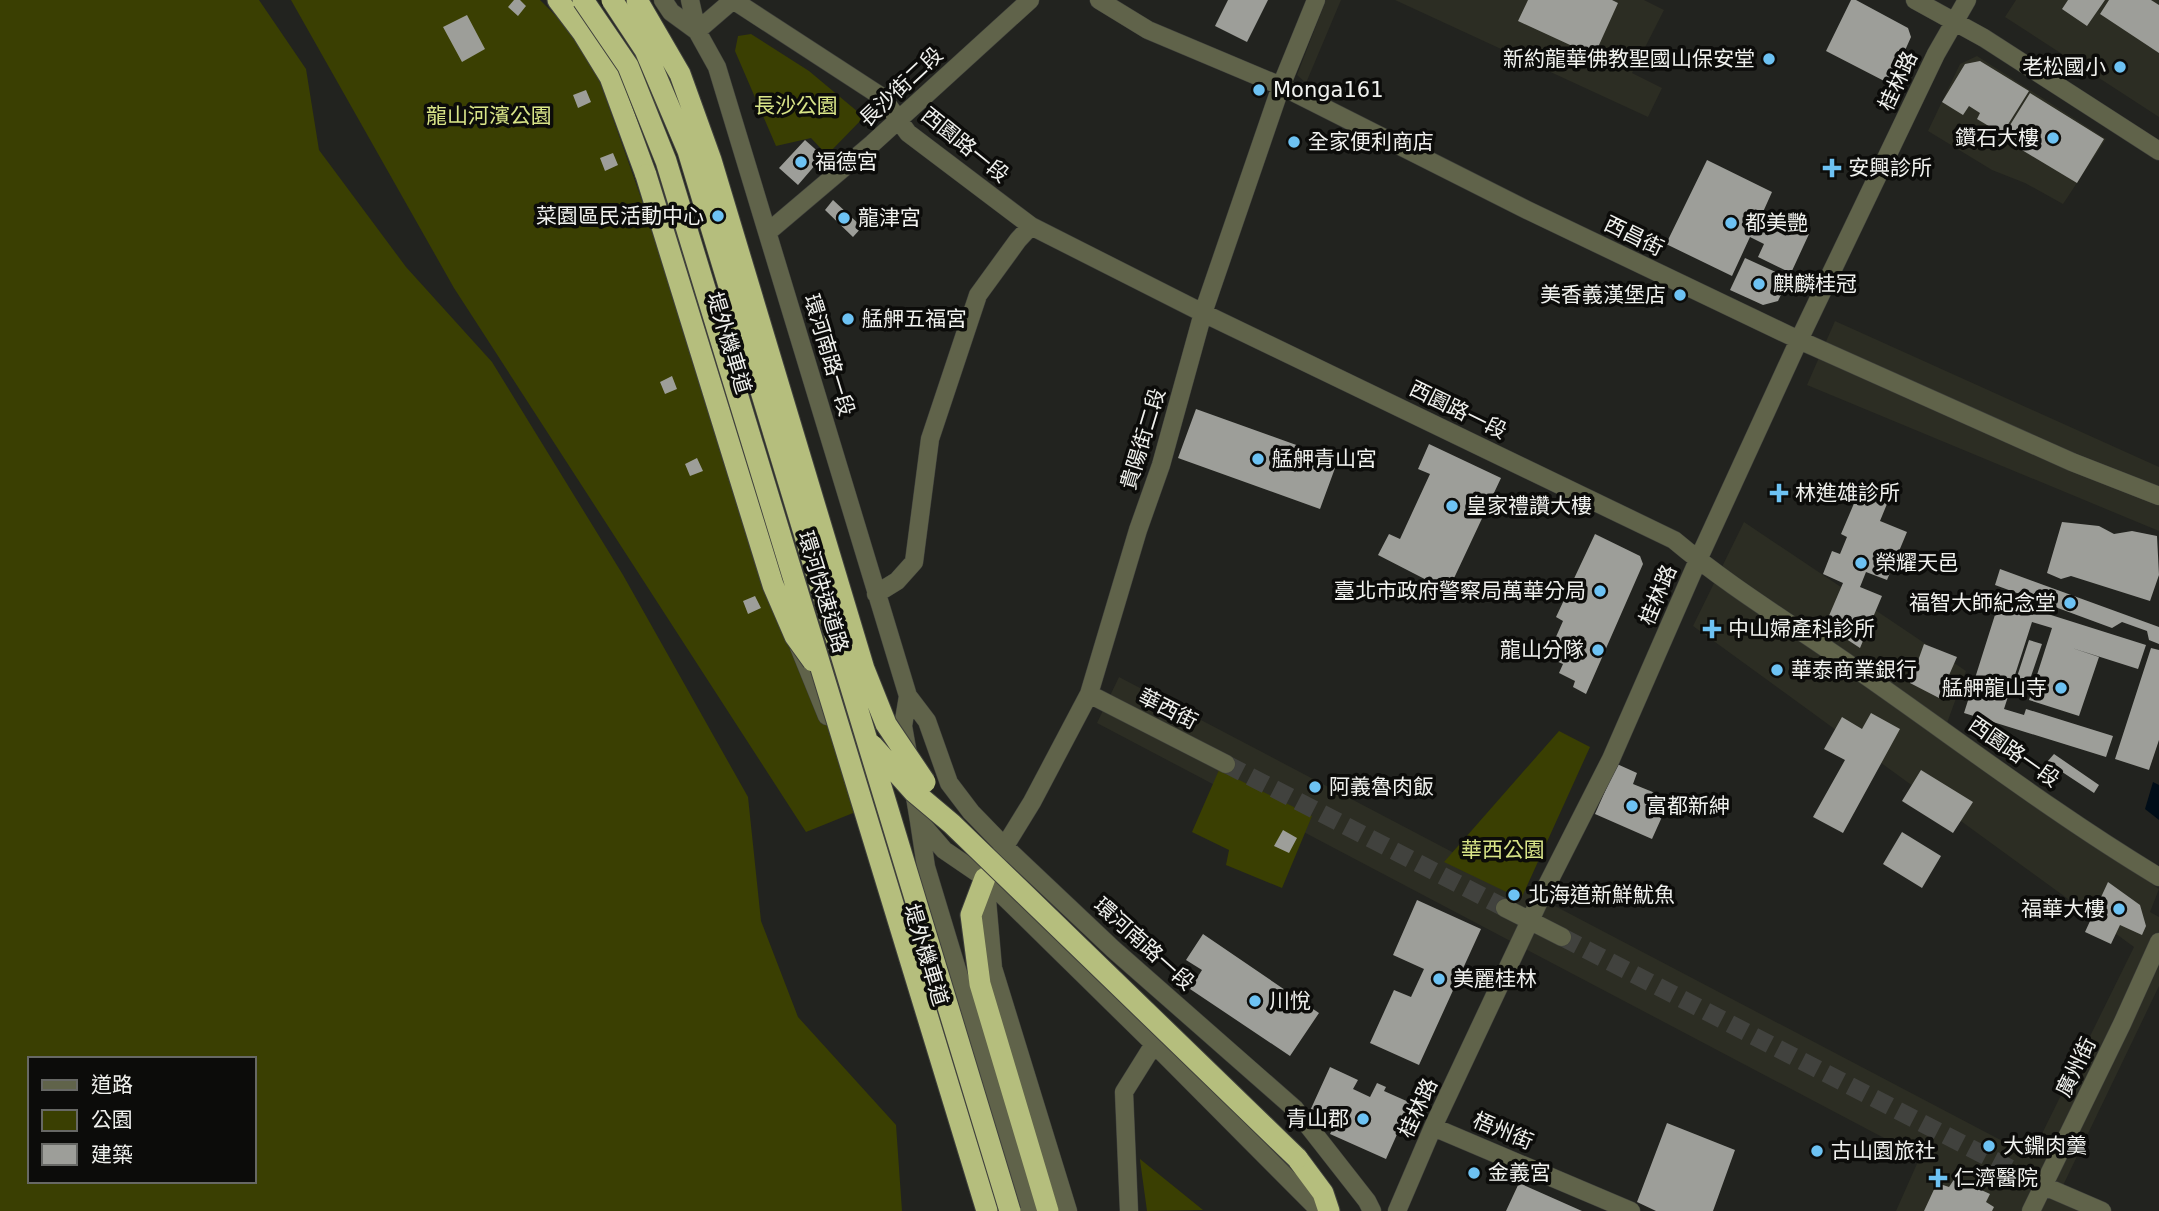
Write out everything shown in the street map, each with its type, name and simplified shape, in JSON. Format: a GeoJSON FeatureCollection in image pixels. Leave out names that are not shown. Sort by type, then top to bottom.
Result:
{"type":"FeatureCollection","features":[{"type":"Feature","properties":{"kind":"highway"},"geometry":{"type":"LineString","coordinates":[[560,0],[610,77],[653,199],[773,585],[795,636],[864,736],[914,792],[952,824],[1297,1158],[1323,1193],[1329,1211]]}},
{"type":"Feature","properties":{"kind":"highway","name":"環河快速道路"},"geometry":{"type":"LineString","coordinates":[[582,0],[628,66],[666,161],[987,1211]]}},
{"type":"Feature","properties":{"kind":"highway","name":"環河快速道路"},"geometry":{"type":"LineString","coordinates":[[612,0],[645,50],[688,151],[1010,1211]]}},
{"type":"Feature","properties":{"kind":"highway"},"geometry":{"type":"LineString","coordinates":[[637,0],[680,74],[710,160],[864,669],[886,724],[952,824]]}},
{"type":"Feature","properties":{"kind":"highway"},"geometry":{"type":"LineString","coordinates":[[985,878],[971,915],[979,984],[1048,1211]]}},
{"type":"Feature","properties":{"kind":"street","name":"堤外機車道"},"geometry":{"type":"LineString","coordinates":[[560,0],[574,13],[612,73],[650,167],[802,656],[826,713],[891,915],[980,1211]]}},
{"type":"Feature","properties":{"kind":"street","name":"堤外機車道"},"geometry":{"type":"LineString","coordinates":[[582,0],[625,67],[664,162],[813,650],[826,713]]}},
{"type":"Feature","properties":{"kind":"street","name":"環河南路一段"},"geometry":{"type":"LineString","coordinates":[[663,0],[671,12],[697,31]]}},
{"type":"Feature","properties":{"kind":"street","name":"環河南路一段"},"geometry":{"type":"LineString","coordinates":[[690,0],[697,31],[717,66],[908,696],[927,721],[949,783],[971,812],[1005,847],[1113,949],[1295,1109],[1372,1211]]}},
{"type":"Feature","properties":{"kind":"street"},"geometry":{"type":"LineString","coordinates":[[697,31],[733,0]]}},
{"type":"Feature","properties":{"kind":"street","name":"西園路一段"},"geometry":{"type":"LineString","coordinates":[[733,0],[882,97],[908,133],[1031,226],[1203,313],[1674,540],[1724,580],[1855,667],[2099,841],[2159,877]]}},
{"type":"Feature","properties":{"kind":"street","name":"長沙街二段"},"geometry":{"type":"LineString","coordinates":[[768,232],[873,144],[1030,0]]}},
{"type":"Feature","properties":{"kind":"street","name":"西昌街"},"geometry":{"type":"LineString","coordinates":[[1099,0],[1149,30],[1281,86],[1527,210],[1799,340],[2072,462],[2159,496]]}},
{"type":"Feature","properties":{"kind":"street","name":"貴陽街二段"},"geometry":{"type":"LineString","coordinates":[[985,878],[1032,803],[1089,694],[1138,530],[1161,465],[1203,313],[1281,86],[1315,0]]}},
{"type":"Feature","properties":{"kind":"street"},"geometry":{"type":"LineString","coordinates":[[1915,0],[1984,38],[2159,151]]}},
{"type":"Feature","properties":{"kind":"street","name":"桂林路"},"geometry":{"type":"LineString","coordinates":[[1397,1211],[1433,1127],[1530,920],[1611,759],[1799,340],[1953,22],[1967,0]]}},
{"type":"Feature","properties":{"kind":"street"},"geometry":{"type":"LineString","coordinates":[[876,594],[897,581],[914,562],[930,439],[978,295],[1031,226]]}},
{"type":"Feature","properties":{"kind":"street","name":"華西街"},"geometry":{"type":"LineString","coordinates":[[1089,694],[1226,764]]}},
{"type":"Feature","properties":{"kind":"street","name":"環河南路一段"},"geometry":{"type":"LineString","coordinates":[[908,696],[903,726],[926,867],[1030,1211]]}},
{"type":"Feature","properties":{"kind":"street"},"geometry":{"type":"LineString","coordinates":[[919,821],[944,850],[985,878],[1320,1211]]}},
{"type":"Feature","properties":{"kind":"street"},"geometry":{"type":"LineString","coordinates":[[985,878],[993,968],[1068,1211]]}},
{"type":"Feature","properties":{"kind":"street"},"geometry":{"type":"LineString","coordinates":[[1505,908],[1562,937]]}},
{"type":"Feature","properties":{"kind":"street","name":"廣州街"},"geometry":{"type":"LineString","coordinates":[[2031,1211],[2159,942]]}},
{"type":"Feature","properties":{"kind":"street"},"geometry":{"type":"LineString","coordinates":[[1129,1211],[1124,1093],[1154,1044]]}},
{"type":"Feature","properties":{"kind":"street","name":"梧州街"},"geometry":{"type":"LineString","coordinates":[[1433,1127],[1631,1211]]}},
{"type":"Feature","properties":{"kind":"street"},"geometry":{"type":"LineString","coordinates":[[2044,1186],[2102,1211]]}},
{"type":"Feature","properties":{"kind":"shaded area"},"geometry":{"type":"Polygon","coordinates":[[[1326,0],[1341,0],[1306,83],[1297,75],[1326,0]]]}},
{"type":"Feature","properties":{"kind":"shaded area"},"geometry":{"type":"Polygon","coordinates":[[[1395,0],[1644,0],[1664,10],[1632,73],[1662,88],[1648,117],[1395,0]]]}},
{"type":"Feature","properties":{"kind":"shaded area","name":"老松國小"},"geometry":{"type":"Polygon","coordinates":[[[2016,0],[2159,0],[2159,117],[2005,17],[2016,0]]]}},
{"type":"Feature","properties":{"kind":"shaded area"},"geometry":{"type":"Polygon","coordinates":[[[1977,56],[2106,139],[2063,204],[2025,183],[1992,170],[1928,131],[1960,64],[1977,56]]]}},
{"type":"Feature","properties":{"kind":"shaded area"},"geometry":{"type":"Polygon","coordinates":[[[1835,321],[2159,467],[2159,531],[1807,385],[1835,321]]]}},
{"type":"Feature","properties":{"kind":"shaded area"},"geometry":{"type":"Polygon","coordinates":[[[1744,522],[1966,671],[1943,734],[2159,889],[2150,912],[2159,917],[2159,986],[2056,1200],[2079,1211],[1896,1211],[1920,1157],[1097,723],[1119,677],[2031,1156],[2134,947],[1693,626],[1744,522]]]}},
{"type":"Feature","properties":{"kind":"shaded area"},"geometry":{"type":"Polygon","coordinates":[[[2153,782],[2159,785],[2159,820],[2145,809],[2153,782]]]}},
{"type":"Feature","properties":{"kind":"green space"},"geometry":{"type":"Polygon","coordinates":[[[0,0],[259,0],[306,69],[319,150],[406,267],[492,362],[623,575],[748,797],[761,921],[798,1017],[896,1125],[902,1211],[0,1211],[0,0]]]}},
{"type":"Feature","properties":{"kind":"green space","name":"龍山河濱公園"},"geometry":{"type":"Polygon","coordinates":[[[291,0],[540,0],[588,48],[858,811],[806,832],[454,288],[291,0]]]}},
{"type":"Feature","properties":{"kind":"green space","name":"長沙公園"},"geometry":{"type":"Polygon","coordinates":[[[751,34],[809,71],[864,117],[827,155],[811,138],[776,146],[735,51],[738,36],[751,34]]]}},
{"type":"Feature","properties":{"kind":"green space","name":"華西公園"},"geometry":{"type":"Polygon","coordinates":[[[1559,731],[1590,747],[1521,899],[1444,862],[1559,731]]]}},
{"type":"Feature","properties":{"kind":"green space"},"geometry":{"type":"Polygon","coordinates":[[[1219,770],[1312,816],[1282,888],[1226,865],[1229,850],[1192,832],[1219,770]]]}},
{"type":"Feature","properties":{"kind":"green space"},"geometry":{"type":"Polygon","coordinates":[[[1140,1159],[1203,1210],[1147,1211],[1140,1159]]]}},
{"type":"Feature","properties":{"kind":"building"},"geometry":{"type":"Polygon","coordinates":[[[514,0],[520,0],[526,6],[518,16],[508,7],[514,0]]]}},
{"type":"Feature","properties":{"kind":"building"},"geometry":{"type":"Polygon","coordinates":[[[1228,0],[1268,0],[1247,42],[1215,26],[1228,0]]]}},
{"type":"Feature","properties":{"kind":"building"},"geometry":{"type":"Polygon","coordinates":[[[1528,0],[1612,0],[1618,3],[1594,56],[1518,21],[1528,0]]]}},
{"type":"Feature","properties":{"kind":"building"},"geometry":{"type":"Polygon","coordinates":[[[1851,0],[1856,0],[1908,28],[1911,37],[1890,84],[1826,51],[1851,0]]]}},
{"type":"Feature","properties":{"kind":"building"},"geometry":{"type":"Polygon","coordinates":[[[2068,0],[2105,0],[2087,26],[2062,9],[2068,0]]]}},
{"type":"Feature","properties":{"kind":"building"},"geometry":{"type":"Polygon","coordinates":[[[2109,0],[2151,0],[2159,5],[2159,53],[2100,14],[2109,0]]]}},
{"type":"Feature","properties":{"kind":"building"},"geometry":{"type":"Polygon","coordinates":[[[467,15],[485,49],[462,62],[443,27],[467,15]]]}},
{"type":"Feature","properties":{"kind":"building"},"geometry":{"type":"Polygon","coordinates":[[[1980,61],[2029,91],[2002,134],[1977,119],[1980,113],[1969,106],[1963,115],[1942,102],[1965,64],[1980,61]]]}},
{"type":"Feature","properties":{"kind":"building"},"geometry":{"type":"Polygon","coordinates":[[[586,90],[591,102],[578,108],[573,95],[586,90]]]}},
{"type":"Feature","properties":{"kind":"building","name":"鑽石大樓"},"geometry":{"type":"Polygon","coordinates":[[[2030,93],[2104,139],[2077,183],[2002,138],[2030,93]]]}},
{"type":"Feature","properties":{"kind":"building","name":"福德宮"},"geometry":{"type":"Polygon","coordinates":[[[805,140],[823,156],[798,185],[779,168],[805,140]]]}},
{"type":"Feature","properties":{"kind":"building"},"geometry":{"type":"Polygon","coordinates":[[[613,153],[618,165],[605,171],[600,158],[613,153]]]}},
{"type":"Feature","properties":{"kind":"building","name":"都美艷"},"geometry":{"type":"Polygon","coordinates":[[[1707,160],[1772,192],[1763,212],[1809,234],[1791,273],[1758,257],[1764,244],[1750,237],[1732,276],[1666,244],[1707,160]]]}},
{"type":"Feature","properties":{"kind":"building","name":"龍津宮"},"geometry":{"type":"Polygon","coordinates":[[[833,200],[862,227],[853,237],[825,210],[833,200]]]}},
{"type":"Feature","properties":{"kind":"building","name":"麒麟桂冠"},"geometry":{"type":"Polygon","coordinates":[[[1745,258],[1789,278],[1778,301],[1763,305],[1730,290],[1745,258]]]}},
{"type":"Feature","properties":{"kind":"building"},"geometry":{"type":"Polygon","coordinates":[[[672,376],[677,389],[665,394],[660,382],[672,376]]]}},
{"type":"Feature","properties":{"kind":"building","name":"艋舺青山宮"},"geometry":{"type":"Polygon","coordinates":[[[1196,409],[1338,460],[1320,509],[1178,458],[1196,409]]]}},
{"type":"Feature","properties":{"kind":"building","name":"皇家禮讚大樓"},"geometry":{"type":"Polygon","coordinates":[[[1429,444],[1501,478],[1448,591],[1378,555],[1389,534],[1400,539],[1430,474],[1418,469],[1429,444]]]}},
{"type":"Feature","properties":{"kind":"building"},"geometry":{"type":"Polygon","coordinates":[[[697,458],[703,471],[690,476],[685,464],[697,458]]]}},
{"type":"Feature","properties":{"kind":"building","name":"榮耀天邑"},"geometry":{"type":"Polygon","coordinates":[[[1861,487],[1889,499],[1880,521],[1907,532],[1887,580],[1866,572],[1860,587],[1882,596],[1860,648],[1825,625],[1843,583],[1823,574],[1832,551],[1840,554],[1847,537],[1841,534],[1861,487]]]}},
{"type":"Feature","properties":{"kind":"building"},"geometry":{"type":"Polygon","coordinates":[[[2062,522],[2099,526],[2114,534],[2132,531],[2157,536],[2159,575],[2150,601],[2071,576],[2061,579],[2047,573],[2062,522]]]}},
{"type":"Feature","properties":{"kind":"building","name":"臺北市政府警察局萬華分局"},"geometry":{"type":"Polygon","coordinates":[[[1595,534],[1640,556],[1643,564],[1586,694],[1573,687],[1575,681],[1559,673],[1563,664],[1547,657],[1563,621],[1556,617],[1595,534]]]}},
{"type":"Feature","properties":{"kind":"building","name":"福智大師紀念堂"},"geometry":{"type":"Polygon","coordinates":[[[2000,569],[2159,627],[2159,644],[2149,640],[2147,631],[2122,622],[2112,628],[1995,585],[2000,569]]]}},
{"type":"Feature","properties":{"kind":"building"},"geometry":{"type":"Polygon","coordinates":[[[755,596],[761,608],[748,614],[743,601],[755,596]]]}},
{"type":"Feature","properties":{"kind":"building"},"geometry":{"type":"Polygon","coordinates":[[[2000,599],[2146,645],[2138,669],[2072,648],[2099,657],[2079,716],[2029,700],[2052,628],[2032,622],[2004,709],[2024,715],[2026,709],[2113,736],[2106,757],[1964,713],[2000,599]]]}},
{"type":"Feature","properties":{"kind":"building"},"geometry":{"type":"Polygon","coordinates":[[[2029,640],[2042,644],[2024,697],[2012,692],[2029,640]]]}},
{"type":"Feature","properties":{"kind":"building"},"geometry":{"type":"Polygon","coordinates":[[[1924,644],[1957,657],[1939,698],[1910,683],[1924,644]]]}},
{"type":"Feature","properties":{"kind":"building"},"geometry":{"type":"Polygon","coordinates":[[[2151,648],[2159,650],[2159,740],[2149,770],[2115,759],[2151,648]]]}},
{"type":"Feature","properties":{"kind":"building"},"geometry":{"type":"Polygon","coordinates":[[[1871,713],[1900,729],[1843,833],[1813,817],[1845,760],[1824,749],[1842,717],[1862,729],[1871,713]]]}},
{"type":"Feature","properties":{"kind":"building"},"geometry":{"type":"Polygon","coordinates":[[[2054,754],[2099,785],[2094,793],[2047,762],[2054,754]]]}},
{"type":"Feature","properties":{"kind":"building","name":"富都新紳"},"geometry":{"type":"Polygon","coordinates":[[[1617,764],[1637,773],[1633,784],[1670,799],[1652,839],[1595,814],[1617,764]]]}},
{"type":"Feature","properties":{"kind":"building"},"geometry":{"type":"Polygon","coordinates":[[[1921,770],[1973,802],[1953,833],[1902,801],[1921,770]]]}},
{"type":"Feature","properties":{"kind":"building"},"geometry":{"type":"Polygon","coordinates":[[[1283,830],[1297,838],[1289,853],[1274,846],[1283,830]]]}},
{"type":"Feature","properties":{"kind":"building"},"geometry":{"type":"Polygon","coordinates":[[[1902,832],[1941,856],[1922,888],[1883,864],[1902,832]]]}},
{"type":"Feature","properties":{"kind":"building","name":"福華大樓"},"geometry":{"type":"Polygon","coordinates":[[[2108,882],[2140,905],[2146,926],[2142,935],[2120,925],[2111,944],[2085,932],[2108,882]]]}},
{"type":"Feature","properties":{"kind":"building","name":"美麗桂林"},"geometry":{"type":"Polygon","coordinates":[[[1417,900],[1481,929],[1419,1065],[1370,1043],[1394,990],[1411,997],[1424,969],[1393,955],[1417,900]]]}},
{"type":"Feature","properties":{"kind":"building","name":"川悅"},"geometry":{"type":"Polygon","coordinates":[[[1203,934],[1319,1013],[1290,1056],[1190,989],[1202,970],[1186,960],[1203,934]]]}},
{"type":"Feature","properties":{"kind":"building","name":"青山郡"},"geometry":{"type":"Polygon","coordinates":[[[1330,1067],[1358,1080],[1353,1089],[1370,1097],[1377,1083],[1386,1087],[1384,1091],[1411,1103],[1386,1159],[1330,1134],[1335,1124],[1309,1113],[1330,1067]]]}},
{"type":"Feature","properties":{"kind":"building"},"geometry":{"type":"Polygon","coordinates":[[[1667,1123],[1735,1150],[1713,1211],[1656,1211],[1637,1202],[1667,1123]]]}},
{"type":"Feature","properties":{"kind":"building","name":"仁濟醫院"},"geometry":{"type":"Polygon","coordinates":[[[1955,1178],[1990,1194],[1986,1202],[1994,1207],[1992,1211],[1924,1211],[1937,1183],[1949,1187],[1955,1178]]]}},
{"type":"Feature","properties":{"kind":"building"},"geometry":{"type":"Polygon","coordinates":[[[1519,1183],[1582,1211],[1506,1211],[1519,1183]]]}},
{"type":"Feature","properties":{"kind":"tunnel"},"geometry":{"type":"LineString","coordinates":[[1226,764],[1505,908]]}},
{"type":"Feature","properties":{"kind":"tunnel"},"geometry":{"type":"LineString","coordinates":[[1562,937],[2044,1186]]}},
{"type":"Feature","properties":{"kind":"place","name":"新約龍華佛教聖國山保安堂"},"geometry":{"type":"Point","coordinates":[1769,59]}},
{"type":"Feature","properties":{"kind":"place","name":"老松國小"},"geometry":{"type":"Point","coordinates":[2120,67]}},
{"type":"Feature","properties":{"kind":"place","name":"Monga161"},"geometry":{"type":"Point","coordinates":[1259,90]}},
{"type":"Feature","properties":{"kind":"place","name":"鑽石大樓"},"geometry":{"type":"Point","coordinates":[2053,138]}},
{"type":"Feature","properties":{"kind":"place","name":"全家便利商店"},"geometry":{"type":"Point","coordinates":[1294,142]}},
{"type":"Feature","properties":{"kind":"place","name":"福德宮"},"geometry":{"type":"Point","coordinates":[801,162]}},
{"type":"Feature","properties":{"kind":"place","name":"安興診所"},"geometry":{"type":"Point","coordinates":[1832,168]}},
{"type":"Feature","properties":{"kind":"place","name":"菜園區民活動中心"},"geometry":{"type":"Point","coordinates":[718,216]}},
{"type":"Feature","properties":{"kind":"place","name":"龍津宮"},"geometry":{"type":"Point","coordinates":[844,218]}},
{"type":"Feature","properties":{"kind":"place","name":"都美艷"},"geometry":{"type":"Point","coordinates":[1731,223]}},
{"type":"Feature","properties":{"kind":"place","name":"麒麟桂冠"},"geometry":{"type":"Point","coordinates":[1759,284]}},
{"type":"Feature","properties":{"kind":"place","name":"美香義漢堡店"},"geometry":{"type":"Point","coordinates":[1680,295]}},
{"type":"Feature","properties":{"kind":"place","name":"艋舺五福宮"},"geometry":{"type":"Point","coordinates":[848,319]}},
{"type":"Feature","properties":{"kind":"place","name":"艋舺青山宮"},"geometry":{"type":"Point","coordinates":[1258,459]}},
{"type":"Feature","properties":{"kind":"place","name":"林進雄診所"},"geometry":{"type":"Point","coordinates":[1779,493]}},
{"type":"Feature","properties":{"kind":"place","name":"皇家禮讚大樓"},"geometry":{"type":"Point","coordinates":[1452,506]}},
{"type":"Feature","properties":{"kind":"place","name":"榮耀天邑"},"geometry":{"type":"Point","coordinates":[1861,563]}},
{"type":"Feature","properties":{"kind":"place","name":"臺北市政府警察局萬華分局"},"geometry":{"type":"Point","coordinates":[1600,591]}},
{"type":"Feature","properties":{"kind":"place","name":"福智大師紀念堂"},"geometry":{"type":"Point","coordinates":[2070,603]}},
{"type":"Feature","properties":{"kind":"place","name":"中山婦產科診所"},"geometry":{"type":"Point","coordinates":[1712,629]}},
{"type":"Feature","properties":{"kind":"place","name":"龍山分隊"},"geometry":{"type":"Point","coordinates":[1598,650]}},
{"type":"Feature","properties":{"kind":"place","name":"華泰商業銀行"},"geometry":{"type":"Point","coordinates":[1777,670]}},
{"type":"Feature","properties":{"kind":"place","name":"艋舺龍山寺"},"geometry":{"type":"Point","coordinates":[2061,688]}},
{"type":"Feature","properties":{"kind":"place","name":"阿義魯肉飯"},"geometry":{"type":"Point","coordinates":[1315,787]}},
{"type":"Feature","properties":{"kind":"place","name":"富都新紳"},"geometry":{"type":"Point","coordinates":[1632,806]}},
{"type":"Feature","properties":{"kind":"place","name":"北海道新鮮魷魚"},"geometry":{"type":"Point","coordinates":[1514,895]}},
{"type":"Feature","properties":{"kind":"place","name":"福華大樓"},"geometry":{"type":"Point","coordinates":[2119,909]}},
{"type":"Feature","properties":{"kind":"place","name":"美麗桂林"},"geometry":{"type":"Point","coordinates":[1439,979]}},
{"type":"Feature","properties":{"kind":"place","name":"川悅"},"geometry":{"type":"Point","coordinates":[1255,1001]}},
{"type":"Feature","properties":{"kind":"place","name":"青山郡"},"geometry":{"type":"Point","coordinates":[1363,1119]}},
{"type":"Feature","properties":{"kind":"place","name":"大鐤肉羹"},"geometry":{"type":"Point","coordinates":[1989,1146]}},
{"type":"Feature","properties":{"kind":"place","name":"古山園旅社"},"geometry":{"type":"Point","coordinates":[1817,1151]}},
{"type":"Feature","properties":{"kind":"place","name":"金義宮"},"geometry":{"type":"Point","coordinates":[1474,1173]}},
{"type":"Feature","properties":{"kind":"place","name":"仁濟醫院"},"geometry":{"type":"Point","coordinates":[1938,1178]}}]}
